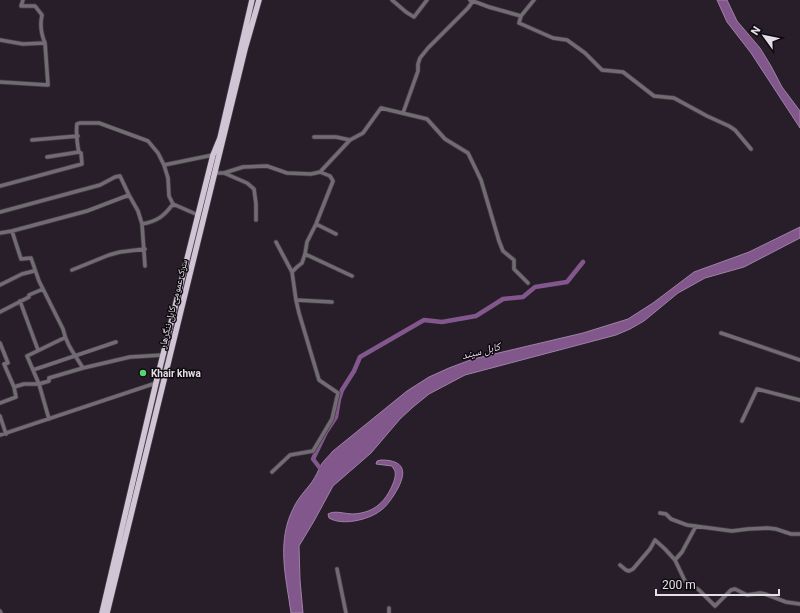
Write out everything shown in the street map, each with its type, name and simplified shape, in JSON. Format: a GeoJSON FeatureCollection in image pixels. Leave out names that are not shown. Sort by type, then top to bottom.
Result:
{"type":"FeatureCollection","features":[{"type":"Feature","properties":{"kind":"highway","name":"سرک عمومی کابل ننگرهار"},"geometry":{"type":"LineString","coordinates":[[102,613],[156,383],[213,155],[220,138],[252,0]]}},
{"type":"Feature","properties":{"kind":"highway","name":"سرک عمومی کابل ننگرهار"},"geometry":{"type":"LineString","coordinates":[[107,613],[245,48],[259,0]]}},
{"type":"Feature","properties":{"kind":"street"},"geometry":{"type":"LineString","coordinates":[[0,78],[0,82],[48,85],[45,43],[42,37],[42,14],[35,6],[21,6],[23,0]]}},
{"type":"Feature","properties":{"kind":"street"},"geometry":{"type":"LineString","coordinates":[[392,0],[414,17],[427,0]]}},
{"type":"Feature","properties":{"kind":"street"},"geometry":{"type":"LineString","coordinates":[[534,0],[521,16],[519,23],[553,38],[567,40],[585,53],[602,70],[623,72],[654,96],[674,98],[729,126],[735,130],[751,148]]}},
{"type":"Feature","properties":{"kind":"street"},"geometry":{"type":"LineString","coordinates":[[403,113],[418,71],[420,58],[472,1],[521,16]]}},
{"type":"Feature","properties":{"kind":"street"},"geometry":{"type":"LineString","coordinates":[[0,40],[24,44],[45,43]]}},
{"type":"Feature","properties":{"kind":"street"},"geometry":{"type":"LineString","coordinates":[[215,174],[224,173],[243,166],[267,166],[287,172],[311,174],[320,172],[350,140],[363,133],[381,108],[427,118],[445,139],[468,153],[481,180],[503,251],[514,260],[514,269],[528,282]]}},
{"type":"Feature","properties":{"kind":"street"},"geometry":{"type":"LineString","coordinates":[[0,186],[82,164],[81,153],[79,152],[77,124],[80,122],[99,123],[148,141],[158,153],[164,165],[168,178],[169,196],[173,204],[198,215]]}},
{"type":"Feature","properties":{"kind":"street"},"geometry":{"type":"LineString","coordinates":[[32,140],[78,136]]}},
{"type":"Feature","properties":{"kind":"street"},"geometry":{"type":"LineString","coordinates":[[314,137],[336,137],[350,140]]}},
{"type":"Feature","properties":{"kind":"street"},"geometry":{"type":"LineString","coordinates":[[47,157],[79,152]]}},
{"type":"Feature","properties":{"kind":"street"},"geometry":{"type":"LineString","coordinates":[[164,165],[213,155]]}},
{"type":"Feature","properties":{"kind":"street"},"geometry":{"type":"LineString","coordinates":[[292,272],[302,263],[307,242],[316,224],[333,181],[330,176],[320,172]]}},
{"type":"Feature","properties":{"kind":"street"},"geometry":{"type":"LineString","coordinates":[[224,173],[248,183],[254,188],[256,220]]}},
{"type":"Feature","properties":{"kind":"street"},"geometry":{"type":"LineString","coordinates":[[0,212],[100,185],[120,176],[138,211],[142,224],[145,249],[145,266]]}},
{"type":"Feature","properties":{"kind":"street"},"geometry":{"type":"LineString","coordinates":[[0,233],[87,210],[129,195]]}},
{"type":"Feature","properties":{"kind":"street"},"geometry":{"type":"LineString","coordinates":[[142,224],[150,223],[163,217],[173,204]]}},
{"type":"Feature","properties":{"kind":"street"},"geometry":{"type":"LineString","coordinates":[[316,224],[336,234]]}},
{"type":"Feature","properties":{"kind":"street"},"geometry":{"type":"LineString","coordinates":[[12,231],[21,259],[31,258],[34,271],[63,329],[64,338],[83,368]]}},
{"type":"Feature","properties":{"kind":"street"},"geometry":{"type":"LineString","coordinates":[[272,472],[290,455],[314,451],[332,418],[338,393],[319,380],[296,300],[292,272],[276,242]]}},
{"type":"Feature","properties":{"kind":"street"},"geometry":{"type":"LineString","coordinates":[[72,270],[109,255],[145,249]]}},
{"type":"Feature","properties":{"kind":"street"},"geometry":{"type":"LineString","coordinates":[[305,254],[352,276]]}},
{"type":"Feature","properties":{"kind":"street"},"geometry":{"type":"LineString","coordinates":[[0,284],[22,274],[34,271]]}},
{"type":"Feature","properties":{"kind":"street"},"geometry":{"type":"LineString","coordinates":[[0,312],[20,301],[29,298],[29,295],[43,289]]}},
{"type":"Feature","properties":{"kind":"street"},"geometry":{"type":"LineString","coordinates":[[296,300],[332,302]]}},
{"type":"Feature","properties":{"kind":"street"},"geometry":{"type":"LineString","coordinates":[[20,301],[38,350]]}},
{"type":"Feature","properties":{"kind":"street"},"geometry":{"type":"LineString","coordinates":[[721,333],[800,360]]}},
{"type":"Feature","properties":{"kind":"street"},"geometry":{"type":"LineString","coordinates":[[49,420],[39,384],[27,356],[64,338]]}},
{"type":"Feature","properties":{"kind":"street"},"geometry":{"type":"LineString","coordinates":[[33,370],[116,342]]}},
{"type":"Feature","properties":{"kind":"street"},"geometry":{"type":"LineString","coordinates":[[0,343],[8,363],[4,364],[14,387],[16,397],[0,403]]}},
{"type":"Feature","properties":{"kind":"street"},"geometry":{"type":"LineString","coordinates":[[14,387],[24,384],[39,384],[49,380],[50,378],[83,368],[130,357],[163,355]]}},
{"type":"Feature","properties":{"kind":"street"},"geometry":{"type":"LineString","coordinates":[[0,435],[49,420],[156,383]]}},
{"type":"Feature","properties":{"kind":"street"},"geometry":{"type":"LineString","coordinates":[[742,421],[757,389],[800,400]]}},
{"type":"Feature","properties":{"kind":"street"},"geometry":{"type":"LineString","coordinates":[[0,416],[6,434]]}},
{"type":"Feature","properties":{"kind":"street"},"geometry":{"type":"LineString","coordinates":[[660,513],[666,514],[671,519],[687,525],[732,531],[748,528],[767,528],[776,529],[791,534],[800,534]]}},
{"type":"Feature","properties":{"kind":"street"},"geometry":{"type":"LineString","coordinates":[[675,560],[682,552],[696,526]]}},
{"type":"Feature","properties":{"kind":"street"},"geometry":{"type":"LineString","coordinates":[[620,565],[626,570],[629,571],[632,569],[650,549],[655,540],[666,549],[675,560],[685,581],[699,590],[715,606],[731,590],[735,589],[747,595],[760,593],[766,594],[786,602],[800,604]]}},
{"type":"Feature","properties":{"kind":"street"},"geometry":{"type":"LineString","coordinates":[[337,569],[346,613]]}},
{"type":"Feature","properties":{"kind":"street"},"geometry":{"type":"LineString","coordinates":[[388,613],[389,608]]}},
{"type":"Feature","properties":{"kind":"shaded area"},"geometry":{"type":"Polygon","coordinates":[[[717,0],[727,0],[737,21],[760,48],[782,87],[800,111],[800,128],[751,53],[727,22],[717,0]]]}},
{"type":"Feature","properties":{"kind":"shaded area"},"geometry":{"type":"Polygon","coordinates":[[[800,227],[800,238],[744,267],[705,278],[678,293],[644,321],[630,329],[616,335],[465,375],[429,394],[400,419],[371,453],[333,486],[299,546],[303,613],[291,613],[285,573],[284,546],[288,520],[296,504],[312,482],[322,463],[333,451],[407,391],[429,377],[473,359],[583,333],[628,319],[653,303],[694,272],[749,252],[800,227]]]}},
{"type":"Feature","properties":{"kind":"shaded area"},"geometry":{"type":"Polygon","coordinates":[[[381,460],[397,463],[401,466],[403,476],[398,488],[386,506],[369,517],[355,521],[341,522],[329,518],[328,514],[334,512],[353,514],[366,512],[381,503],[392,486],[395,479],[395,471],[392,466],[376,464],[377,461],[381,460]]]}},
{"type":"Feature","properties":{"kind":"waterway"},"geometry":{"type":"LineString","coordinates":[[323,472],[313,459],[326,432],[336,417],[342,390],[354,371],[360,357],[424,320],[442,322],[476,316],[503,299],[523,297],[535,287],[567,282],[583,262]]}},
{"type":"Feature","properties":{"kind":"place","name":"Khair khwa"},"geometry":{"type":"Point","coordinates":[143,373]}},
{"type":"Feature","properties":{"kind":"water label","name":"کابل سيند"},"geometry":{"type":"Point","coordinates":[481,351]}}]}
